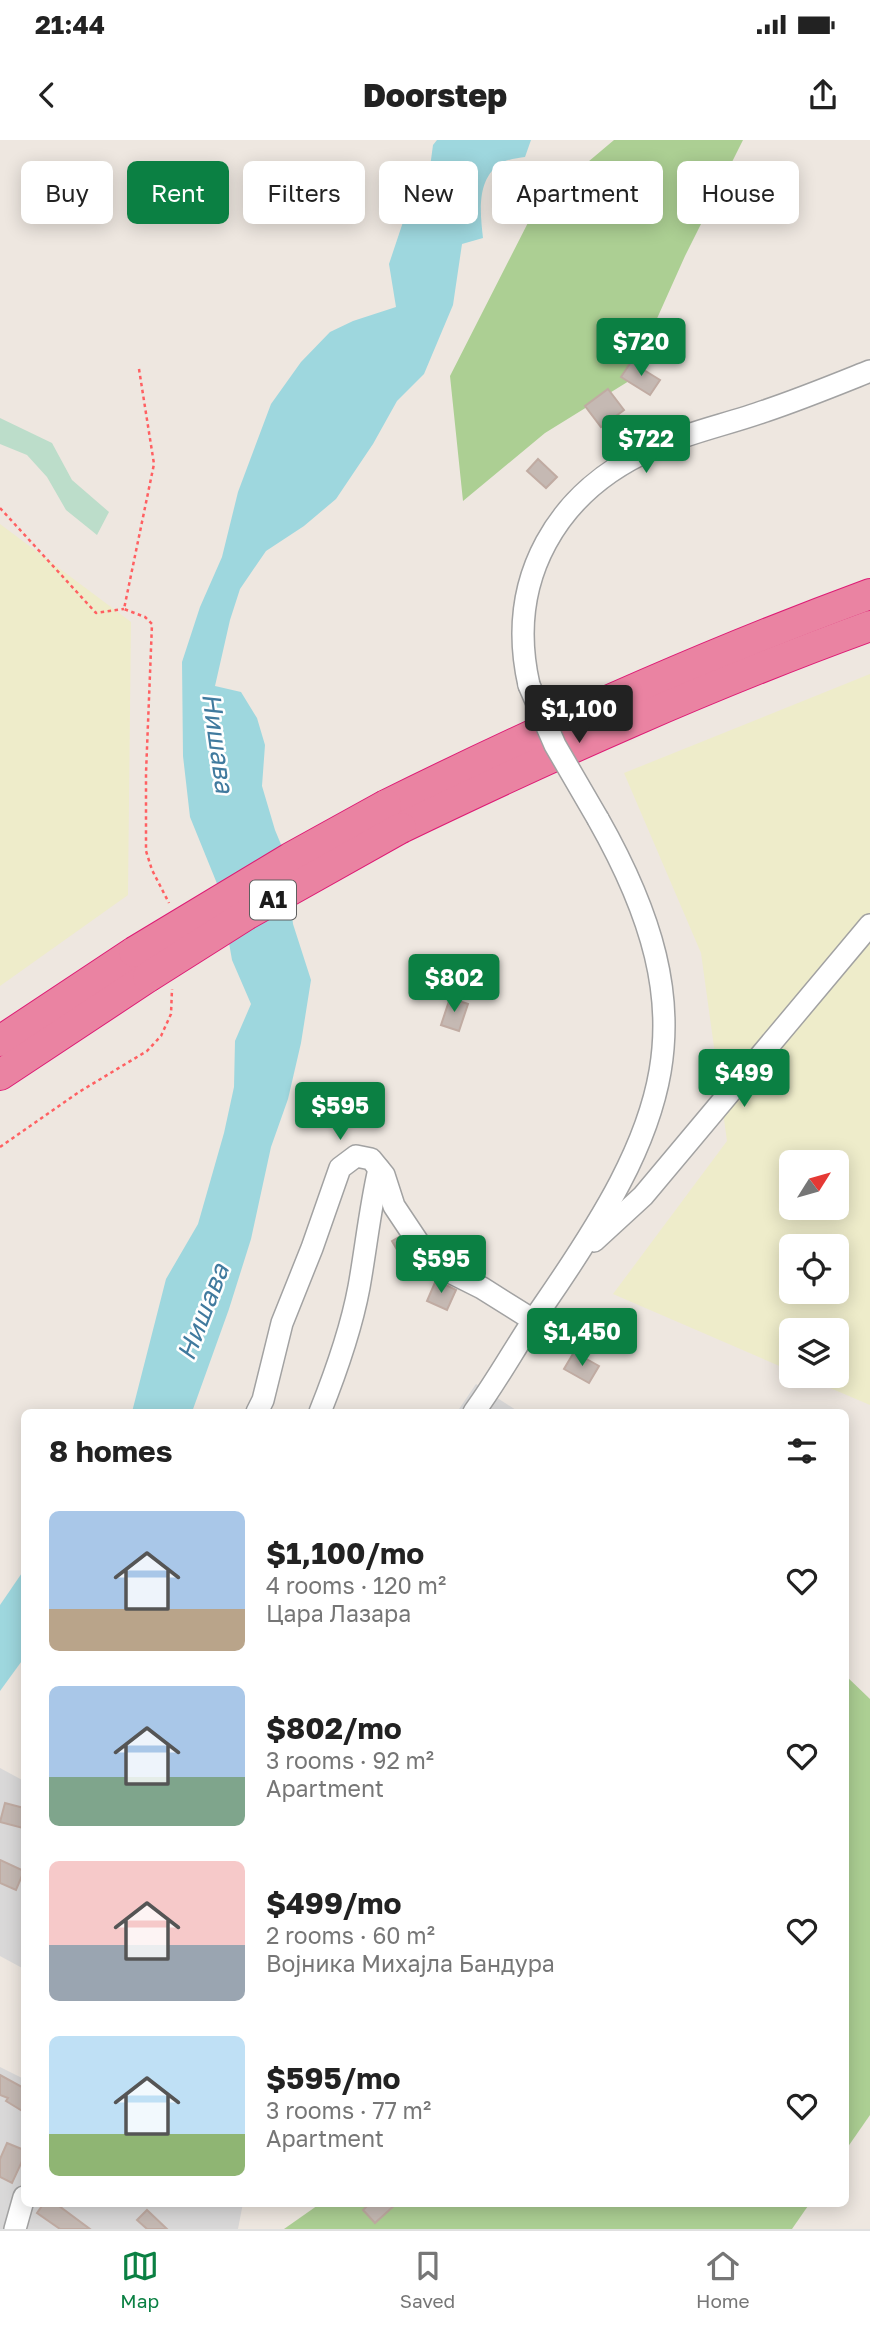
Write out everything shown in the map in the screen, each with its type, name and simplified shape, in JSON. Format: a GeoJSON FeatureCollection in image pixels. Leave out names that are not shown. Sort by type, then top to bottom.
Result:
{"type":"FeatureCollection","features":[{"type":"Feature","properties":{"kind":"highway","name":"A1"},"geometry":{"type":"LineString","coordinates":[[394,817],[541,730],[748,640],[870,594]]}},
{"type":"Feature","properties":{"kind":"highway","name":"A1"},"geometry":{"type":"LineString","coordinates":[[0,1075],[152,972],[290,858],[870,626]]}},
{"type":"Feature","properties":{"kind":"highway","name":"A1"},"geometry":{"type":"LineString","coordinates":[[0,1041],[152,972]]}},
{"type":"Feature","properties":{"kind":"street"},"geometry":{"type":"LineString","coordinates":[[476,1409],[579,1254],[614,1196],[643,1136],[663,1060],[665,1011],[662,982],[639,901],[621,860],[555,745],[529,685],[523,637],[525,613],[541,551],[561,519],[592,484],[610,470],[656,446],[765,412],[870,371]]}},
{"type":"Feature","properties":{"kind":"street"},"geometry":{"type":"LineString","coordinates":[[579,1254],[643,1196],[870,925]]}},
{"type":"Feature","properties":{"kind":"street"},"geometry":{"type":"LineString","coordinates":[[643,1136],[666,1148],[684,1144]]}},
{"type":"Feature","properties":{"kind":"street"},"geometry":{"type":"LineString","coordinates":[[259,1409],[263,1401],[282,1323],[340,1168],[356,1156],[371,1158],[384,1175],[394,1206],[426,1254],[447,1271],[482,1288],[533,1320]]}},
{"type":"Feature","properties":{"kind":"street"},"geometry":{"type":"LineString","coordinates":[[321,1409],[338,1367],[359,1289],[369,1215],[379,1169]]}},
{"type":"Feature","properties":{"kind":"street"},"geometry":{"type":"LineString","coordinates":[[15,2229],[21,2207]]}},
{"type":"Feature","properties":{"kind":"path"},"geometry":{"type":"LineString","coordinates":[[124,609],[155,464],[139,369]]}},
{"type":"Feature","properties":{"kind":"path"},"geometry":{"type":"LineString","coordinates":[[0,508],[96,613],[124,609],[145,617],[152,624],[146,851],[152,870],[172,910]]}},
{"type":"Feature","properties":{"kind":"path"},"geometry":{"type":"LineString","coordinates":[[0,1147],[79,1092],[147,1051],[161,1036],[171,1014],[152,972]]}},
{"type":"Feature","properties":{"kind":"shaded area"},"geometry":{"type":"Polygon","coordinates":[[[0,524],[131,622],[128,895],[0,986],[0,524]]]}},
{"type":"Feature","properties":{"kind":"shaded area"},"geometry":{"type":"Polygon","coordinates":[[[870,674],[870,1405],[830,1388],[849,1388],[849,1318],[779,1318],[779,1366],[613,1294],[727,1141],[701,953],[624,773],[870,674]]]}},
{"type":"Feature","properties":{"kind":"shaded area"},"geometry":{"type":"Polygon","coordinates":[[[476,1384],[514,1409],[459,1409],[476,1384]]]}},
{"type":"Feature","properties":{"kind":"shaded area"},"geometry":{"type":"Polygon","coordinates":[[[0,1768],[21,1779],[21,1967],[0,1956],[0,1768]]]}},
{"type":"Feature","properties":{"kind":"shaded area"},"geometry":{"type":"Polygon","coordinates":[[[0,2067],[21,2078],[21,2207],[242,2207],[238,2229],[0,2229],[0,2067]]]}},
{"type":"Feature","properties":{"kind":"green space"},"geometry":{"type":"Polygon","coordinates":[[[614,140],[743,140],[732,161],[677,161],[677,224],[701,224],[629,381],[545,433],[463,501],[450,376],[527,224],[663,224],[663,161],[589,161],[614,140]]]}},
{"type":"Feature","properties":{"kind":"green space"},"geometry":{"type":"Polygon","coordinates":[[[0,418],[52,443],[72,480],[109,512],[97,535],[66,510],[47,477],[27,455],[0,444],[0,418]]]}},
{"type":"Feature","properties":{"kind":"green space"},"geometry":{"type":"Polygon","coordinates":[[[849,1679],[870,1699],[870,2115],[849,2145],[849,1679]]]}},
{"type":"Feature","properties":{"kind":"green space"},"geometry":{"type":"Polygon","coordinates":[[[315,2207],[807,2207],[792,2229],[284,2229],[315,2207]]]}},
{"type":"Feature","properties":{"kind":"water","name":"Нишава"},"geometry":{"type":"Polygon","coordinates":[[[437,140],[531,140],[525,157],[492,161],[492,172],[482,196],[483,238],[462,244],[453,305],[424,374],[397,401],[373,444],[336,499],[304,526],[266,551],[240,589],[230,620],[215,686],[241,692],[257,718],[265,745],[262,786],[285,854],[293,924],[311,980],[301,1043],[288,1099],[271,1147],[251,1239],[193,1409],[133,1409],[166,1279],[198,1224],[234,1087],[235,1041],[251,1004],[232,960],[220,891],[190,817],[183,756],[182,662],[200,607],[222,557],[238,492],[271,404],[301,362],[330,332],[353,321],[396,307],[389,264],[402,224],[478,224],[478,161],[431,161],[433,145],[437,140]]]}},
{"type":"Feature","properties":{"kind":"water"},"geometry":{"type":"Polygon","coordinates":[[[21,1574],[21,1662],[0,1691],[0,1605],[21,1574]]]}},
{"type":"Feature","properties":{"kind":"building"},"geometry":{"type":"Polygon","coordinates":[[[631,362],[660,380],[650,395],[621,377],[631,362]]]}},
{"type":"Feature","properties":{"kind":"building"},"geometry":{"type":"Polygon","coordinates":[[[608,389],[624,410],[601,427],[585,406],[608,389]]]}},
{"type":"Feature","properties":{"kind":"building"},"geometry":{"type":"Polygon","coordinates":[[[538,459],[557,477],[546,488],[527,471],[538,459]]]}},
{"type":"Feature","properties":{"kind":"building"},"geometry":{"type":"Polygon","coordinates":[[[450,998],[468,1004],[459,1031],[441,1025],[450,998]]]}},
{"type":"Feature","properties":{"kind":"building"},"geometry":{"type":"Polygon","coordinates":[[[399,1237],[411,1256],[403,1260],[392,1241],[399,1237]]]}},
{"type":"Feature","properties":{"kind":"building"},"geometry":{"type":"Polygon","coordinates":[[[436,1280],[456,1290],[447,1310],[427,1301],[436,1280]]]}},
{"type":"Feature","properties":{"kind":"building"},"geometry":{"type":"Polygon","coordinates":[[[574,1352],[599,1366],[589,1383],[564,1369],[574,1352]]]}},
{"type":"Feature","properties":{"kind":"building"},"geometry":{"type":"Polygon","coordinates":[[[5,1803],[21,1807],[21,1827],[0,1822],[5,1803]]]}},
{"type":"Feature","properties":{"kind":"building"},"geometry":{"type":"Polygon","coordinates":[[[0,1860],[21,1870],[16,1890],[0,1883],[0,1860]]]}},
{"type":"Feature","properties":{"kind":"building"},"geometry":{"type":"Polygon","coordinates":[[[0,2075],[21,2086],[21,2110],[6,2101],[8,2098],[0,2095],[0,2075]]]}},
{"type":"Feature","properties":{"kind":"building"},"geometry":{"type":"Polygon","coordinates":[[[7,2143],[21,2149],[21,2164],[12,2183],[0,2177],[0,2159],[7,2143]]]}},
{"type":"Feature","properties":{"kind":"building"},"geometry":{"type":"Polygon","coordinates":[[[41,2207],[60,2207],[90,2229],[60,2229],[37,2213],[41,2207]]]}},
{"type":"Feature","properties":{"kind":"building"},"geometry":{"type":"Polygon","coordinates":[[[366,2207],[393,2207],[375,2223],[363,2210],[366,2207]]]}},
{"type":"Feature","properties":{"kind":"building"},"geometry":{"type":"Polygon","coordinates":[[[147,2210],[167,2229],[147,2229],[137,2220],[147,2210]]]}}]}
